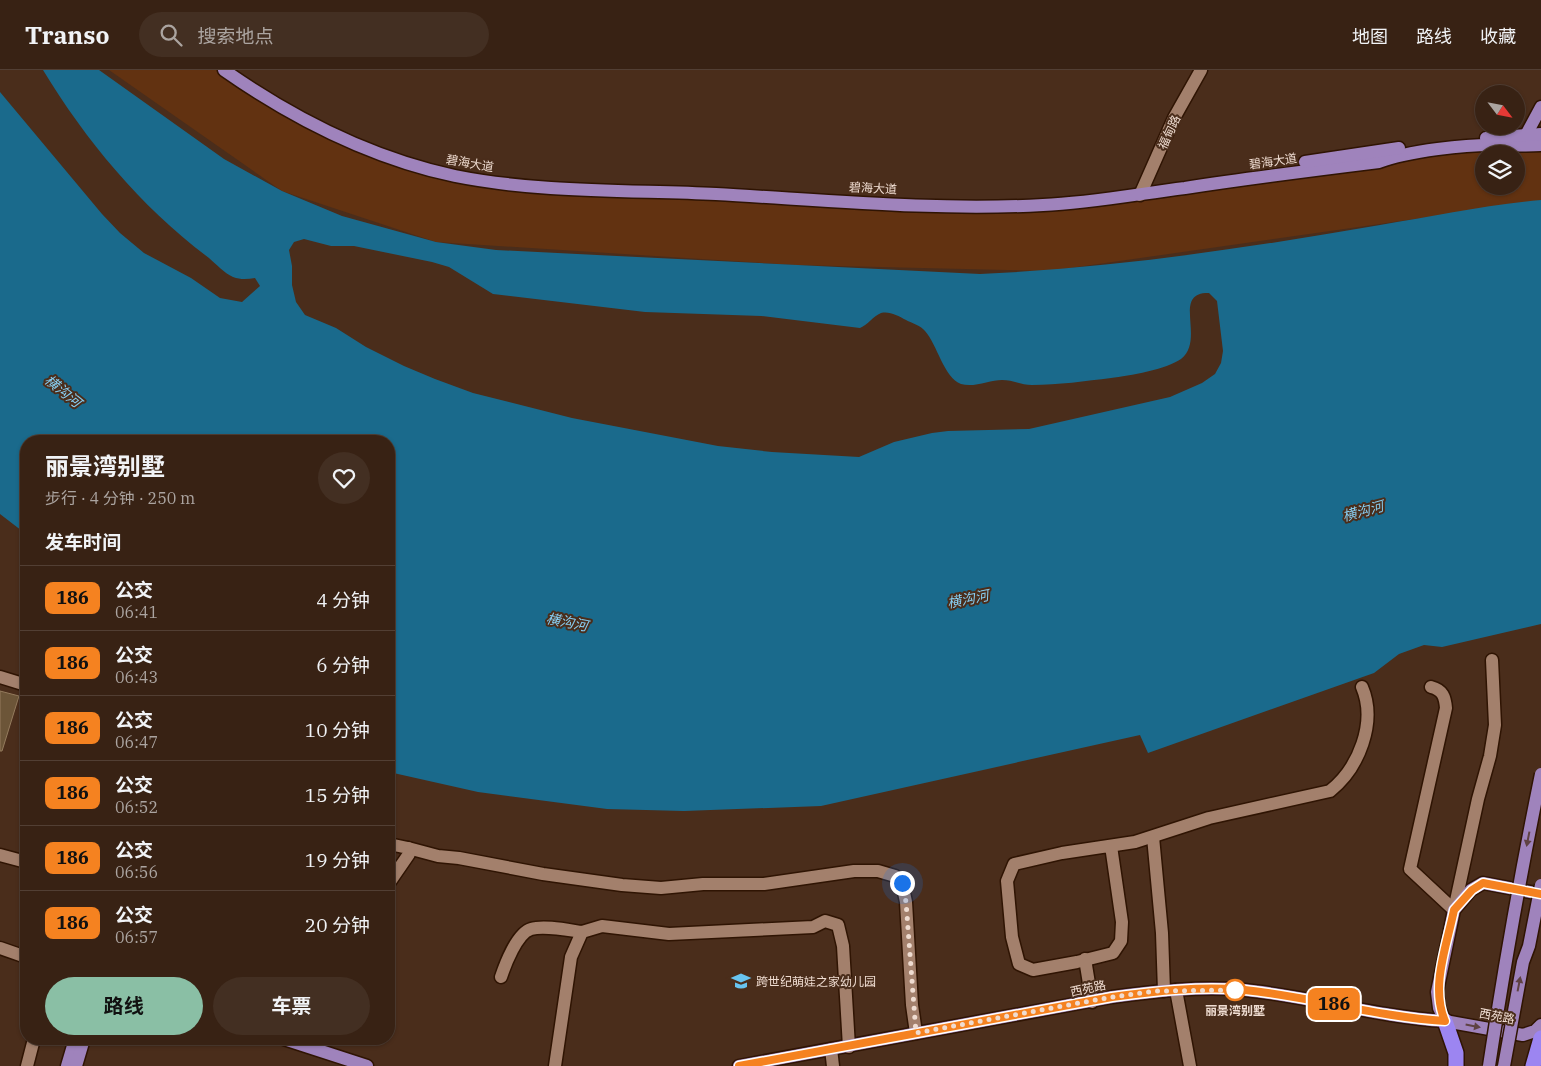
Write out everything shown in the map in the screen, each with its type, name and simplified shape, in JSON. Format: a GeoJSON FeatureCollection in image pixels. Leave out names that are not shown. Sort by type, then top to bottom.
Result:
{"type":"FeatureCollection","features":[{"type":"Feature","properties":{"kind":"highway"},"geometry":{"type":"LineString","coordinates":[[1445,1021],[1456,1053],[1456,1066]]}},
{"type":"Feature","properties":{"kind":"highway"},"geometry":{"type":"LineString","coordinates":[[1533,1066],[1540,1044]]}},
{"type":"Feature","properties":{"kind":"main road","name":"碧海大道"},"geometry":{"type":"LineString","coordinates":[[224,70],[290,113],[340,138],[433,170],[480,180],[581,188],[970,206],[1078,203],[1424,145],[1541,134]]}},
{"type":"Feature","properties":{"kind":"main road","name":"碧海大道"},"geometry":{"type":"LineString","coordinates":[[235,70],[284,101],[342,132],[433,163],[501,176],[970,200],[1057,197],[1142,191],[1380,162],[1394,156],[1426,151],[1497,144],[1518,146],[1541,145]]}},
{"type":"Feature","properties":{"kind":"main road"},"geometry":{"type":"LineString","coordinates":[[1527,134],[1541,108]]}},
{"type":"Feature","properties":{"kind":"main road"},"geometry":{"type":"LineString","coordinates":[[1488,1066],[1509,952],[1515,904],[1541,774]]}},
{"type":"Feature","properties":{"kind":"main road"},"geometry":{"type":"LineString","coordinates":[[1445,1021],[1439,1008],[1437,992],[1454,910],[1472,890],[1483,883],[1541,894]]}},
{"type":"Feature","properties":{"kind":"main road"},"geometry":{"type":"LineString","coordinates":[[1504,1066],[1523,962],[1529,946],[1541,885]]}},
{"type":"Feature","properties":{"kind":"main road","name":"西苑路"},"geometry":{"type":"LineString","coordinates":[[739,1066],[1092,1002],[1170,991],[1244,990],[1414,1019],[1445,1021],[1523,1035],[1541,1025]]}},
{"type":"Feature","properties":{"kind":"main road"},"geometry":{"type":"LineString","coordinates":[[67,1066],[73,1045]]}},
{"type":"Feature","properties":{"kind":"main road"},"geometry":{"type":"LineString","coordinates":[[76,1066],[82,1045]]}},
{"type":"Feature","properties":{"kind":"main road"},"geometry":{"type":"LineString","coordinates":[[302,1045],[367,1066]]}},
{"type":"Feature","properties":{"kind":"street","name":"福甸路"},"geometry":{"type":"LineString","coordinates":[[1142,191],[1174,118],[1200,70]]}},
{"type":"Feature","properties":{"kind":"street"},"geometry":{"type":"LineString","coordinates":[[1454,910],[1493,740],[1495,725],[1492,660]]}},
{"type":"Feature","properties":{"kind":"street"},"geometry":{"type":"LineString","coordinates":[[0,677],[20,683]]}},
{"type":"Feature","properties":{"kind":"street"},"geometry":{"type":"LineString","coordinates":[[1111,846],[1120,901],[1121,941],[1113,953],[1033,970],[1019,964],[1012,937],[1007,882],[1014,864],[1062,853],[1111,846],[1153,836],[1209,818],[1330,791],[1343,781],[1354,765],[1367,726],[1369,707],[1362,686]]}},
{"type":"Feature","properties":{"kind":"street"},"geometry":{"type":"LineString","coordinates":[[1431,687],[1438,689],[1445,697],[1446,708],[1410,869],[1454,910]]}},
{"type":"Feature","properties":{"kind":"street"},"geometry":{"type":"LineString","coordinates":[[1153,836],[1162,933],[1170,991],[1190,1066]]}},
{"type":"Feature","properties":{"kind":"street"},"geometry":{"type":"LineString","coordinates":[[395,845],[438,856],[459,858],[543,874],[622,885],[661,888],[703,884],[764,884],[854,871],[878,871],[895,876],[902,883],[906,902],[916,1033]]}},
{"type":"Feature","properties":{"kind":"street"},"geometry":{"type":"LineString","coordinates":[[395,874],[409,854],[408,848]]}},
{"type":"Feature","properties":{"kind":"street"},"geometry":{"type":"LineString","coordinates":[[0,855],[20,860]]}},
{"type":"Feature","properties":{"kind":"street"},"geometry":{"type":"LineString","coordinates":[[501,977],[510,954],[522,935],[531,929],[558,928],[582,932],[602,926],[669,934],[812,927],[825,921],[838,925],[843,946],[849,1047]]}},
{"type":"Feature","properties":{"kind":"street"},"geometry":{"type":"LineString","coordinates":[[555,1066],[571,957],[582,932]]}},
{"type":"Feature","properties":{"kind":"street"},"geometry":{"type":"LineString","coordinates":[[0,948],[20,955]]}},
{"type":"Feature","properties":{"kind":"street"},"geometry":{"type":"LineString","coordinates":[[1085,959],[1092,1002]]}},
{"type":"Feature","properties":{"kind":"street"},"geometry":{"type":"LineString","coordinates":[[27,1066],[32,1045]]}},
{"type":"Feature","properties":{"kind":"street"},"geometry":{"type":"LineString","coordinates":[[831,1049],[833,1066]]}},
{"type":"Feature","properties":{"kind":"shaded area"},"geometry":{"type":"Polygon","coordinates":[[[109,70],[231,70],[340,138],[465,177],[934,205],[1078,203],[1379,162],[1475,152],[1475,195],[1525,195],[1525,147],[1541,145],[1541,201],[1049,271],[795,265],[436,242],[282,191],[109,70]]]}},
{"type":"Feature","properties":{"kind":"water","name":"横沟河"},"geometry":{"type":"Polygon","coordinates":[[[43,70],[99,70],[224,159],[282,191],[342,216],[436,242],[496,250],[980,274],[1080,267],[1181,256],[1281,242],[1480,208],[1541,200],[1541,624],[1442,647],[1424,645],[1399,654],[1374,673],[1148,753],[1140,735],[821,806],[684,811],[607,809],[478,792],[395,773],[395,435],[20,435],[20,529],[0,514],[0,92],[102,214],[120,233],[144,253],[191,278],[220,298],[242,302],[260,286],[255,278],[239,279],[226,273],[161,218],[117,172],[78,122],[43,70]],[[304,239],[294,242],[289,250],[292,266],[292,285],[296,302],[305,315],[336,328],[366,347],[404,366],[473,393],[572,418],[718,446],[772,452],[859,457],[894,442],[932,433],[1029,429],[1170,397],[1202,383],[1215,374],[1221,363],[1223,351],[1217,301],[1209,293],[1198,295],[1192,300],[1190,308],[1191,340],[1188,350],[1175,363],[1128,376],[1072,383],[1032,385],[1002,380],[966,385],[955,381],[950,375],[923,329],[891,313],[881,313],[860,328],[761,316],[645,312],[493,294],[449,267],[354,246],[331,246],[304,239]]]}},
{"type":"Feature","properties":{"kind":"building"},"geometry":{"type":"Polygon","coordinates":[[[0,691],[19,696],[2,751],[0,751],[0,691]]]}},
{"type":"Feature","properties":{"kind":"bus line","name":"186"},"geometry":{"type":"LineString","coordinates":[[739,1066],[1112,997],[1157,991],[1244,990],[1342,1005],[1414,1019],[1445,1021],[1439,1008],[1437,992],[1454,910],[1461,900],[1483,883],[1541,894]]}},
{"type":"Feature","properties":{"kind":"place","name":"跨世纪萌娃之家幼儿园"},"geometry":{"type":"Point","coordinates":[741,981]}},
{"type":"Feature","properties":{"kind":"place","name":"丽景湾别墅"},"geometry":{"type":"Point","coordinates":[1235,990]}},
{"type":"Feature","properties":{"kind":"route"},"geometry":{"type":"LineString","coordinates":[[902,883],[906,902],[912,1005],[916,1033],[1112,997],[1157,991],[1235,990]]}}]}
